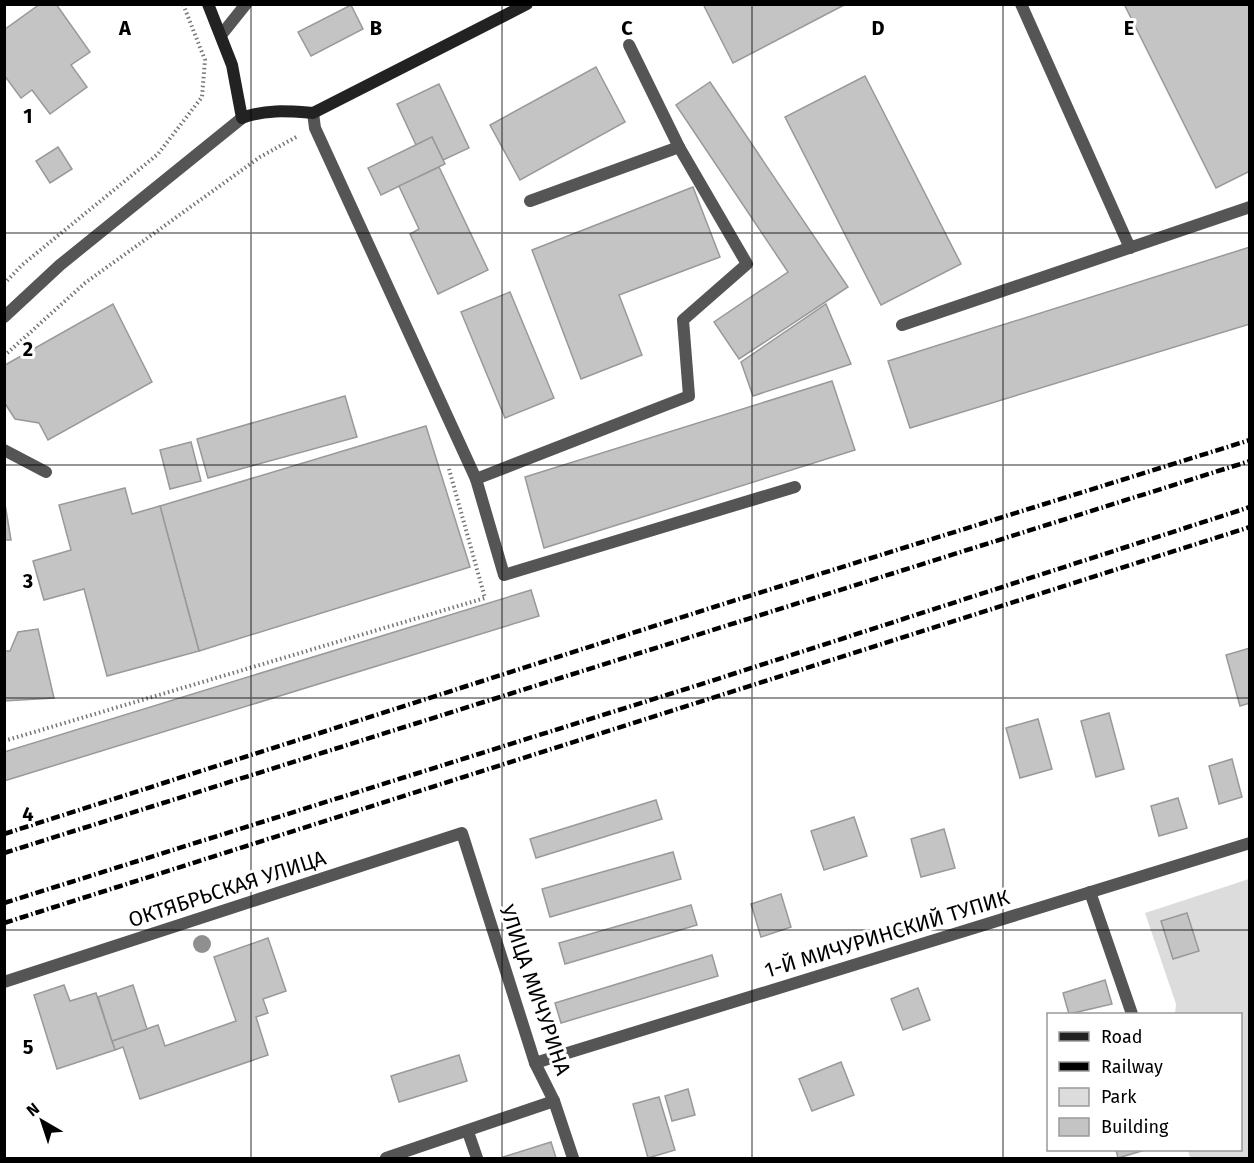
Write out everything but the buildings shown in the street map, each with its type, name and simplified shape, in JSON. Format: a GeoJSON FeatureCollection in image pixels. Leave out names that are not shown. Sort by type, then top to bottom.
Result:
{"type":"FeatureCollection","features":[{"type":"Feature","properties":{"kind":"main road"},"geometry":{"type":"LineString","coordinates":[[208,4],[222,34],[232,65],[242,118],[260,112],[282,110],[313,113],[527,4]]}},
{"type":"Feature","properties":{"kind":"street"},"geometry":{"type":"LineString","coordinates":[[222,34],[246,4]]}},
{"type":"Feature","properties":{"kind":"street"},"geometry":{"type":"LineString","coordinates":[[1021,4],[1130,248]]}},
{"type":"Feature","properties":{"kind":"street"},"geometry":{"type":"LineString","coordinates":[[476,479],[689,396],[683,320],[747,264],[679,147],[629,45]]}},
{"type":"Feature","properties":{"kind":"street"},"geometry":{"type":"LineString","coordinates":[[313,113],[315,128],[476,479],[504,575],[795,487]]}},
{"type":"Feature","properties":{"kind":"street"},"geometry":{"type":"LineString","coordinates":[[4,317],[60,265],[242,118]]}},
{"type":"Feature","properties":{"kind":"street"},"geometry":{"type":"LineString","coordinates":[[530,201],[679,147]]}},
{"type":"Feature","properties":{"kind":"street"},"geometry":{"type":"LineString","coordinates":[[902,325],[1250,207]]}},
{"type":"Feature","properties":{"kind":"street"},"geometry":{"type":"LineString","coordinates":[[4,450],[46,472]]}},
{"type":"Feature","properties":{"kind":"street","name":"ОКТЯБРЬСКАЯ УЛИЦА"},"geometry":{"type":"LineString","coordinates":[[4,982],[462,833]]}},
{"type":"Feature","properties":{"kind":"street","name":"УЛИЦА МИЧУРИНА"},"geometry":{"type":"LineString","coordinates":[[462,833],[536,1063],[554,1101],[573,1158]]}},
{"type":"Feature","properties":{"kind":"street","name":"1-Й МИЧУРИНСКИЙ ТУПИК"},"geometry":{"type":"LineString","coordinates":[[536,1063],[1250,843]]}},
{"type":"Feature","properties":{"kind":"street"},"geometry":{"type":"LineString","coordinates":[[1089,892],[1132,1013]]}},
{"type":"Feature","properties":{"kind":"street"},"geometry":{"type":"LineString","coordinates":[[386,1158],[554,1101]]}},
{"type":"Feature","properties":{"kind":"street"},"geometry":{"type":"LineString","coordinates":[[468,1132],[477,1158]]}},
{"type":"Feature","properties":{"kind":"path"},"geometry":{"type":"LineString","coordinates":[[4,284],[22,265],[158,154],[202,97],[205,60],[183,4]]}},
{"type":"Feature","properties":{"kind":"path"},"geometry":{"type":"LineString","coordinates":[[4,356],[85,283],[173,217],[260,157],[315,128]]}},
{"type":"Feature","properties":{"kind":"path"},"geometry":{"type":"LineString","coordinates":[[4,741],[485,598],[447,461]]}},
{"type":"Feature","properties":{"kind":"green space"},"geometry":{"type":"Polygon","coordinates":[[[1249,879],[1249,1158],[1190,1158],[1188,1151],[1242,1151],[1242,1013],[1175,1013],[1176,1004],[1145,913],[1249,879]]]}},
{"type":"Feature","properties":{"kind":"railway"},"geometry":{"type":"LineString","coordinates":[[4,834],[717,606],[1250,440]]}},
{"type":"Feature","properties":{"kind":"railway"},"geometry":{"type":"LineString","coordinates":[[4,853],[1250,461]]}},
{"type":"Feature","properties":{"kind":"railway"},"geometry":{"type":"LineString","coordinates":[[4,903],[708,682],[1250,507]]}},
{"type":"Feature","properties":{"kind":"railway"},"geometry":{"type":"LineString","coordinates":[[4,923],[1250,527]]}}]}
